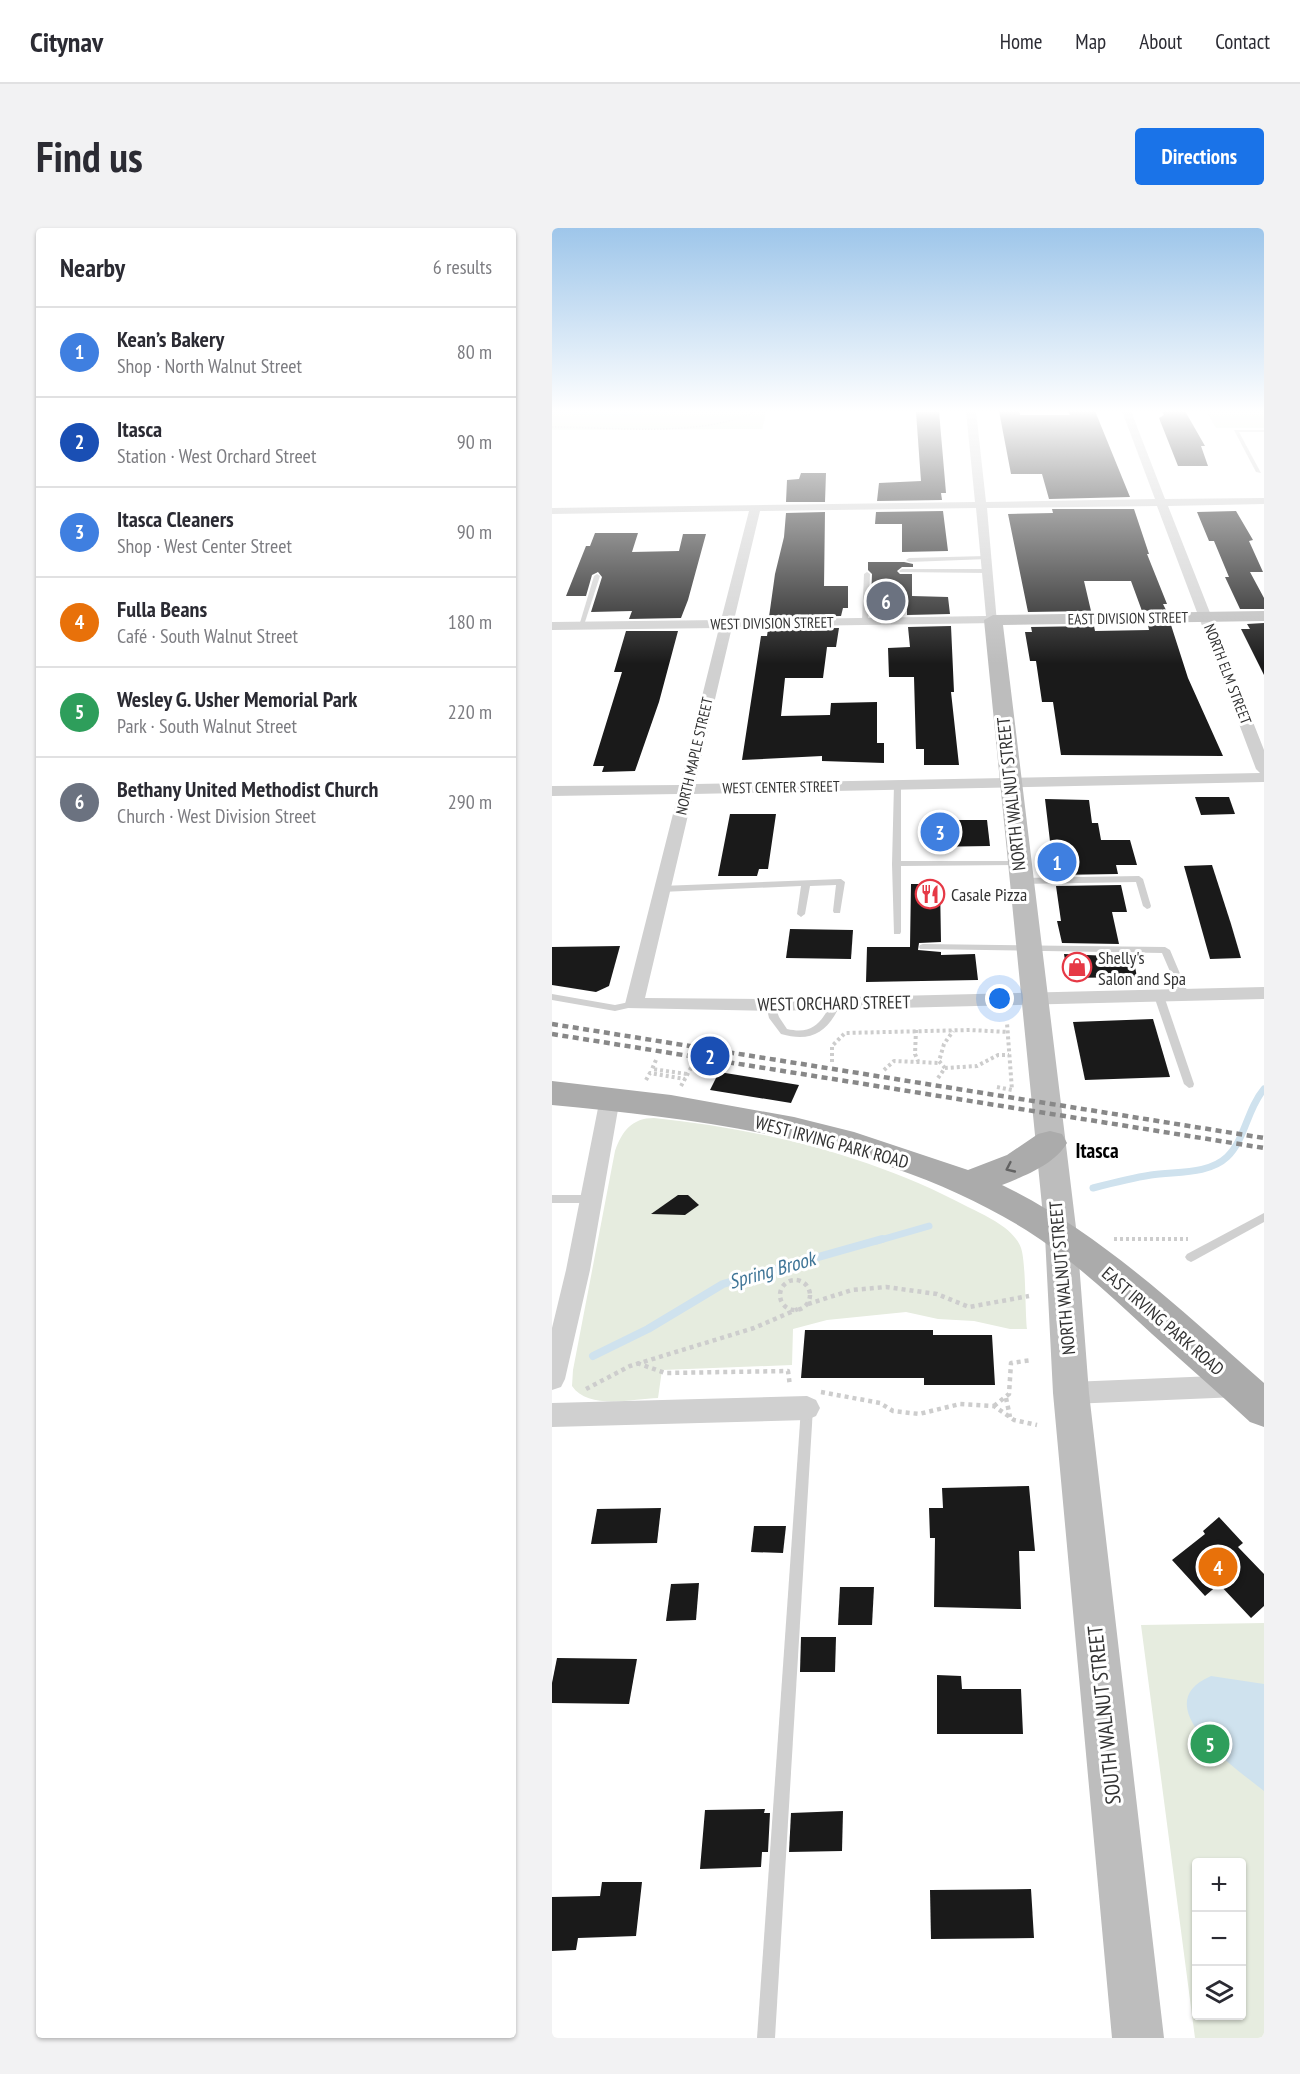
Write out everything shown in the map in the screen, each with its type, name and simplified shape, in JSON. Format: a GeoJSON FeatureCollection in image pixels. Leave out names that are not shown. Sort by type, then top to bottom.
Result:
{"type":"FeatureCollection","features":[{"type":"Feature","properties":{"kind":"main road","name":"WEST IRVING PARK ROAD"},"geometry":{"type":"LineString","coordinates":[[552,1093],[699,1110],[798,1130],[932,1170],[1024,1211],[1060,1236]]}},
{"type":"Feature","properties":{"kind":"main road"},"geometry":{"type":"LineString","coordinates":[[966,1185],[1019,1164],[1050,1143]]}},
{"type":"Feature","properties":{"kind":"main road","name":"EAST IRVING PARK ROAD"},"geometry":{"type":"LineString","coordinates":[[1060,1236],[1125,1287],[1251,1397]]}},
{"type":"Feature","properties":{"kind":"street","name":"NORTH WALNUT STREET"},"geometry":{"type":"LineString","coordinates":[[980,495],[1060,1236],[1071,1393]]}},
{"type":"Feature","properties":{"kind":"street","name":"NORTH ELM STREET"},"geometry":{"type":"LineString","coordinates":[[1158,495],[1264,769]]}},
{"type":"Feature","properties":{"kind":"street"},"geometry":{"type":"LineString","coordinates":[[552,511],[1264,501]]}},
{"type":"Feature","properties":{"kind":"street","name":"NORTH MAPLE STREET"},"geometry":{"type":"LineString","coordinates":[[634,1004],[725,623],[755,508]]}},
{"type":"Feature","properties":{"kind":"street","name":"EAST DIVISION STREET"},"geometry":{"type":"LineString","coordinates":[[993,620],[1264,616]]}},
{"type":"Feature","properties":{"kind":"street","name":"WEST DIVISION STREET"},"geometry":{"type":"LineString","coordinates":[[552,626],[993,620]]}},
{"type":"Feature","properties":{"kind":"street","name":"WEST CENTER STREET"},"geometry":{"type":"LineString","coordinates":[[552,791],[1010,784],[1264,777]]}},
{"type":"Feature","properties":{"kind":"street","name":"WEST ORCHARD STREET"},"geometry":{"type":"LineString","coordinates":[[634,1004],[771,1005],[1264,993]]}},
{"type":"Feature","properties":{"kind":"street"},"geometry":{"type":"LineString","coordinates":[[552,1379],[573,1293],[610,1098]]}},
{"type":"Feature","properties":{"kind":"street"},"geometry":{"type":"LineString","coordinates":[[1071,1393],[1251,1397]]}},
{"type":"Feature","properties":{"kind":"street","name":"SOUTH WALNUT STREET"},"geometry":{"type":"LineString","coordinates":[[1071,1393],[1138,2038]]}},
{"type":"Feature","properties":{"kind":"street"},"geometry":{"type":"LineString","coordinates":[[552,1415],[804,1398]]}},
{"type":"Feature","properties":{"kind":"lane"},"geometry":{"type":"LineString","coordinates":[[909,560],[986,564]]}},
{"type":"Feature","properties":{"kind":"lane"},"geometry":{"type":"LineString","coordinates":[[902,571],[986,564]]}},
{"type":"Feature","properties":{"kind":"lane"},"geometry":{"type":"LineString","coordinates":[[865,622],[867,574]]}},
{"type":"Feature","properties":{"kind":"lane"},"geometry":{"type":"LineString","coordinates":[[581,626],[597,576]]}},
{"type":"Feature","properties":{"kind":"lane"},"geometry":{"type":"LineString","coordinates":[[897,786],[897,933]]}},
{"type":"Feature","properties":{"kind":"lane"},"geometry":{"type":"LineString","coordinates":[[896,864],[1139,879],[1147,906]]}},
{"type":"Feature","properties":{"kind":"lane"},"geometry":{"type":"LineString","coordinates":[[661,889],[841,882],[837,910]]}},
{"type":"Feature","properties":{"kind":"lane"},"geometry":{"type":"LineString","coordinates":[[801,914],[806,883]]}},
{"type":"Feature","properties":{"kind":"lane"},"geometry":{"type":"LineString","coordinates":[[923,946],[1165,950],[1184,995]]}},
{"type":"Feature","properties":{"kind":"lane"},"geometry":{"type":"LineString","coordinates":[[1159,996],[1189,1084]]}},
{"type":"Feature","properties":{"kind":"lane"},"geometry":{"type":"LineString","coordinates":[[552,998],[615,1008],[634,1004]]}},
{"type":"Feature","properties":{"kind":"lane"},"geometry":{"type":"LineString","coordinates":[[771,1005],[778,1026],[784,1032],[803,1036],[814,1033],[828,1022],[836,1003]]}},
{"type":"Feature","properties":{"kind":"lane"},"geometry":{"type":"LineString","coordinates":[[552,1199],[592,1199]]}},
{"type":"Feature","properties":{"kind":"lane"},"geometry":{"type":"LineString","coordinates":[[1191,1257],[1264,1217]]}},
{"type":"Feature","properties":{"kind":"lane"},"geometry":{"type":"LineString","coordinates":[[766,2038],[804,1398]]}},
{"type":"Feature","properties":{"kind":"path"},"geometry":{"type":"LineString","coordinates":[[998,1088],[1012,1090],[1007,1023]]}},
{"type":"Feature","properties":{"kind":"path"},"geometry":{"type":"LineString","coordinates":[[832,1062],[832,1046],[845,1033],[916,1030],[1008,1032]]}},
{"type":"Feature","properties":{"kind":"path"},"geometry":{"type":"LineString","coordinates":[[916,1030],[915,1054],[918,1061]]}},
{"type":"Feature","properties":{"kind":"path"},"geometry":{"type":"LineString","coordinates":[[953,1031],[939,1056],[940,1063],[945,1068],[977,1066],[998,1055],[1009,1054]]}},
{"type":"Feature","properties":{"kind":"path"},"geometry":{"type":"LineString","coordinates":[[656,1060],[652,1069],[687,1074]]}},
{"type":"Feature","properties":{"kind":"path"},"geometry":{"type":"LineString","coordinates":[[884,1070],[894,1061],[940,1063]]}},
{"type":"Feature","properties":{"kind":"path"},"geometry":{"type":"LineString","coordinates":[[645,1083],[650,1073],[685,1079],[692,1066]]}},
{"type":"Feature","properties":{"kind":"path"},"geometry":{"type":"LineString","coordinates":[[938,1078],[945,1068]]}},
{"type":"Feature","properties":{"kind":"path"},"geometry":{"type":"LineString","coordinates":[[1114,1239],[1197,1239]]}},
{"type":"Feature","properties":{"kind":"path"},"geometry":{"type":"LineString","coordinates":[[798,1309],[788,1308],[779,1299],[780,1291],[788,1284],[798,1282],[808,1286],[812,1295],[808,1304]]}},
{"type":"Feature","properties":{"kind":"path"},"geometry":{"type":"LineString","coordinates":[[586,1389],[637,1364],[754,1328],[808,1304],[852,1290],[886,1287],[937,1294],[969,1306],[1029,1296]]}},
{"type":"Feature","properties":{"kind":"path"},"geometry":{"type":"LineString","coordinates":[[1010,1417],[1006,1398],[1011,1385],[1011,1363],[1032,1360]]}},
{"type":"Feature","properties":{"kind":"path"},"geometry":{"type":"LineString","coordinates":[[637,1364],[665,1373],[788,1371],[804,1398],[825,1391],[880,1402],[893,1411],[919,1414],[960,1404],[993,1406],[1027,1425],[1037,1425]]}},
{"type":"Feature","properties":{"kind":"path"},"geometry":{"type":"LineString","coordinates":[[993,1406],[1006,1398]]}},
{"type":"Feature","properties":{"kind":"shaded area"},"geometry":{"type":"Polygon","coordinates":[[[654,1118],[735,1129],[855,1159],[931,1189],[991,1219],[1012,1234],[1021,1248],[1024,1264],[1027,1329],[1010,1329],[974,1321],[938,1319],[906,1312],[827,1320],[793,1329],[792,1365],[662,1370],[658,1398],[599,1401],[579,1393],[572,1386],[573,1370],[615,1151],[621,1137],[629,1127],[640,1120],[654,1118]]]}},
{"type":"Feature","properties":{"kind":"shaded area"},"geometry":{"type":"Polygon","coordinates":[[[1264,1623],[1264,2038],[1195,2038],[1193,2020],[1246,2020],[1246,1858],[1192,1858],[1192,2015],[1141,1625],[1264,1623]]]}},
{"type":"Feature","properties":{"kind":"water"},"geometry":{"type":"Polygon","coordinates":[[[1211,1676],[1264,1684],[1264,1791],[1217,1753],[1191,1719],[1187,1703],[1193,1688],[1211,1676]]]}},
{"type":"Feature","properties":{"kind":"building"},"geometry":{"type":"Polygon","coordinates":[[[786,495],[825,495],[825,502],[786,502],[786,495]]]}},
{"type":"Feature","properties":{"kind":"building"},"geometry":{"type":"Polygon","coordinates":[[[878,495],[941,495],[942,500],[877,501],[878,495]]]}},
{"type":"Feature","properties":{"kind":"building"},"geometry":{"type":"Polygon","coordinates":[[[1048,495],[1130,497],[1049,499],[1048,495]]]}},
{"type":"Feature","properties":{"kind":"building"},"geometry":{"type":"Polygon","coordinates":[[[1052,509],[1134,509],[1149,554],[1147,554],[1167,604],[1163,604],[1166,610],[1142,611],[1131,581],[1084,581],[1091,611],[1028,612],[1008,514],[1053,513],[1052,509]]]}},
{"type":"Feature","properties":{"kind":"building"},"geometry":{"type":"Polygon","coordinates":[[[943,511],[948,551],[902,552],[902,524],[875,524],[876,512],[943,511]]]}},
{"type":"Feature","properties":{"kind":"building"},"geometry":{"type":"Polygon","coordinates":[[[1236,511],[1253,540],[1249,541],[1263,572],[1250,572],[1264,598],[1264,609],[1240,609],[1225,577],[1229,577],[1214,541],[1209,541],[1197,512],[1236,511]]]}},
{"type":"Feature","properties":{"kind":"building"},"geometry":{"type":"Polygon","coordinates":[[[825,512],[824,586],[848,586],[848,608],[843,608],[841,616],[769,617],[775,574],[784,537],[786,513],[825,512]]]}},
{"type":"Feature","properties":{"kind":"building"},"geometry":{"type":"Polygon","coordinates":[[[595,533],[638,533],[632,552],[679,551],[683,534],[706,534],[681,618],[629,619],[632,611],[591,612],[602,577],[598,572],[592,575],[586,596],[566,596],[586,546],[590,546],[595,533]]]}},
{"type":"Feature","properties":{"kind":"building"},"geometry":{"type":"Polygon","coordinates":[[[868,562],[913,564],[913,567],[902,567],[897,571],[900,574],[912,574],[912,596],[948,597],[950,614],[907,615],[907,610],[889,610],[890,600],[871,600],[872,574],[868,570],[868,562]]]}},
{"type":"Feature","properties":{"kind":"building"},"geometry":{"type":"Polygon","coordinates":[[[1264,623],[1264,675],[1241,629],[1250,629],[1247,624],[1264,623]]]}},
{"type":"Feature","properties":{"kind":"building"},"geometry":{"type":"Polygon","coordinates":[[[1148,625],[1171,625],[1188,678],[1223,756],[1061,755],[1053,702],[1042,702],[1036,661],[1030,661],[1025,632],[1032,632],[1031,627],[1094,626],[1095,631],[1149,630],[1148,625]]]}},
{"type":"Feature","properties":{"kind":"building"},"geometry":{"type":"Polygon","coordinates":[[[951,626],[954,692],[951,692],[959,765],[924,765],[924,749],[916,749],[914,677],[889,677],[888,648],[910,647],[908,627],[951,626]]]}},
{"type":"Feature","properties":{"kind":"building"},"geometry":{"type":"Polygon","coordinates":[[[839,628],[836,647],[827,647],[823,678],[785,678],[781,716],[830,715],[831,703],[877,702],[877,743],[884,743],[884,763],[822,761],[822,756],[742,760],[761,636],[767,636],[768,629],[839,628]]]}},
{"type":"Feature","properties":{"kind":"building"},"geometry":{"type":"Polygon","coordinates":[[[626,631],[678,631],[659,702],[635,771],[602,772],[604,766],[593,766],[622,672],[614,672],[626,631]]]}},
{"type":"Feature","properties":{"kind":"building"},"geometry":{"type":"Polygon","coordinates":[[[1195,797],[1229,797],[1235,814],[1201,815],[1195,797]]]}},
{"type":"Feature","properties":{"kind":"building"},"geometry":{"type":"Polygon","coordinates":[[[1045,799],[1089,800],[1092,823],[1098,823],[1101,840],[1130,840],[1137,865],[1116,865],[1118,874],[1054,875],[1045,799]]]}},
{"type":"Feature","properties":{"kind":"building"},"geometry":{"type":"Polygon","coordinates":[[[730,814],[776,814],[768,869],[759,869],[757,876],[718,876],[730,814]]]}},
{"type":"Feature","properties":{"kind":"building"},"geometry":{"type":"Polygon","coordinates":[[[925,820],[987,820],[990,846],[926,847],[925,820]]]}},
{"type":"Feature","properties":{"kind":"building"},"geometry":{"type":"Polygon","coordinates":[[[1212,865],[1241,958],[1210,959],[1184,866],[1212,865]]]}},
{"type":"Feature","properties":{"kind":"building"},"geometry":{"type":"Polygon","coordinates":[[[911,884],[940,884],[941,942],[919,943],[918,950],[941,952],[941,955],[975,954],[978,980],[866,982],[867,947],[910,947],[911,884]]]}},
{"type":"Feature","properties":{"kind":"building"},"geometry":{"type":"Polygon","coordinates":[[[1121,885],[1127,912],[1112,912],[1119,944],[1062,943],[1057,921],[1061,921],[1056,886],[1121,885]]]}},
{"type":"Feature","properties":{"kind":"building"},"geometry":{"type":"Polygon","coordinates":[[[790,929],[853,930],[851,959],[786,958],[790,929]]]}},
{"type":"Feature","properties":{"kind":"building"},"geometry":{"type":"Polygon","coordinates":[[[620,946],[609,986],[596,992],[552,985],[552,947],[620,946]]]}},
{"type":"Feature","properties":{"kind":"building"},"geometry":{"type":"Polygon","coordinates":[[[1064,954],[1133,957],[1137,977],[1068,978],[1064,954]]]}},
{"type":"Feature","properties":{"kind":"building"},"geometry":{"type":"Polygon","coordinates":[[[1153,1019],[1170,1077],[1085,1080],[1073,1022],[1153,1019]]]}},
{"type":"Feature","properties":{"kind":"building"},"geometry":{"type":"Polygon","coordinates":[[[719,1072],[799,1085],[791,1103],[710,1090],[719,1072]]]}},
{"type":"Feature","properties":{"kind":"building"},"geometry":{"type":"Polygon","coordinates":[[[678,1195],[688,1195],[699,1205],[685,1215],[651,1214],[678,1195]]]}},
{"type":"Feature","properties":{"kind":"building"},"geometry":{"type":"Polygon","coordinates":[[[805,1330],[933,1330],[933,1335],[992,1335],[995,1385],[924,1385],[924,1378],[801,1378],[805,1330]]]}},
{"type":"Feature","properties":{"kind":"building"},"geometry":{"type":"Polygon","coordinates":[[[1029,1486],[1035,1551],[1019,1551],[1021,1609],[934,1607],[935,1538],[930,1538],[929,1508],[943,1508],[942,1488],[1029,1486]]]}},
{"type":"Feature","properties":{"kind":"building"},"geometry":{"type":"Polygon","coordinates":[[[661,1508],[657,1543],[591,1544],[597,1509],[661,1508]]]}},
{"type":"Feature","properties":{"kind":"building"},"geometry":{"type":"Polygon","coordinates":[[[1219,1517],[1243,1543],[1238,1547],[1264,1574],[1264,1606],[1251,1618],[1219,1584],[1205,1596],[1172,1560],[1205,1534],[1203,1531],[1219,1517]]]}},
{"type":"Feature","properties":{"kind":"building"},"geometry":{"type":"Polygon","coordinates":[[[754,1526],[786,1526],[783,1553],[751,1552],[754,1526]]]}},
{"type":"Feature","properties":{"kind":"building"},"geometry":{"type":"Polygon","coordinates":[[[699,1583],[696,1620],[666,1621],[671,1584],[699,1583]]]}},
{"type":"Feature","properties":{"kind":"building"},"geometry":{"type":"Polygon","coordinates":[[[840,1587],[874,1587],[872,1625],[838,1625],[840,1587]]]}},
{"type":"Feature","properties":{"kind":"building"},"geometry":{"type":"Polygon","coordinates":[[[801,1637],[836,1637],[835,1672],[800,1672],[801,1637]]]}},
{"type":"Feature","properties":{"kind":"building"},"geometry":{"type":"Polygon","coordinates":[[[557,1658],[637,1659],[629,1704],[552,1703],[552,1683],[557,1658]]]}},
{"type":"Feature","properties":{"kind":"building"},"geometry":{"type":"Polygon","coordinates":[[[937,1675],[961,1676],[962,1689],[1021,1689],[1023,1734],[937,1734],[937,1675]]]}},
{"type":"Feature","properties":{"kind":"building"},"geometry":{"type":"Polygon","coordinates":[[[765,1809],[764,1813],[770,1813],[768,1852],[762,1852],[761,1867],[700,1869],[705,1810],[765,1809]]]}},
{"type":"Feature","properties":{"kind":"building"},"geometry":{"type":"Polygon","coordinates":[[[843,1811],[842,1851],[789,1852],[791,1813],[843,1811]]]}},
{"type":"Feature","properties":{"kind":"building"},"geometry":{"type":"Polygon","coordinates":[[[602,1882],[642,1882],[636,1936],[578,1938],[576,1950],[552,1951],[552,1897],[600,1896],[602,1882]]]}},
{"type":"Feature","properties":{"kind":"building"},"geometry":{"type":"Polygon","coordinates":[[[1031,1889],[1034,1938],[931,1939],[930,1890],[1031,1889]]]}},
{"type":"Feature","properties":{"kind":"waterway","name":"Spring Brook"},"geometry":{"type":"LineString","coordinates":[[1093,1188],[1144,1176],[1201,1170],[1219,1163],[1227,1157],[1238,1142],[1258,1097],[1264,1089]]}},
{"type":"Feature","properties":{"kind":"waterway","name":"Spring Brook"},"geometry":{"type":"LineString","coordinates":[[877,1241],[929,1226]]}},
{"type":"Feature","properties":{"kind":"waterway","name":"Spring Brook"},"geometry":{"type":"LineString","coordinates":[[593,1356],[648,1329],[723,1284],[882,1239]]}},
{"type":"Feature","properties":{"kind":"railway"},"geometry":{"type":"LineString","coordinates":[[552,1024],[1264,1138]]}},
{"type":"Feature","properties":{"kind":"railway"},"geometry":{"type":"LineString","coordinates":[[552,1034],[1264,1148]]}},
{"type":"Feature","properties":{"kind":"place","name":"Bethany United Methodist Church"},"geometry":{"type":"Point","coordinates":[886,601]}},
{"type":"Feature","properties":{"kind":"place","name":"Itasca Cleaners"},"geometry":{"type":"Point","coordinates":[940,832]}},
{"type":"Feature","properties":{"kind":"place","name":"Kean’s Bakery"},"geometry":{"type":"Point","coordinates":[1057,862]}},
{"type":"Feature","properties":{"kind":"place","name":"Casale Pizza"},"geometry":{"type":"Point","coordinates":[930,894]}},
{"type":"Feature","properties":{"kind":"place","name":"Shelly's Salon and Spa"},"geometry":{"type":"Point","coordinates":[1077,967]}},
{"type":"Feature","properties":{"kind":"place","name":"Itasca"},"geometry":{"type":"Point","coordinates":[710,1056]}},
{"type":"Feature","properties":{"kind":"place","name":"Fulla Beans"},"geometry":{"type":"Point","coordinates":[1218,1567]}},
{"type":"Feature","properties":{"kind":"place","name":"Wesley G. Usher Memorial Park"},"geometry":{"type":"Point","coordinates":[1210,1744]}},
{"type":"Feature","properties":{"kind":"district","name":"Itasca"},"geometry":{"type":"Point","coordinates":[1097,1150]}}]}
